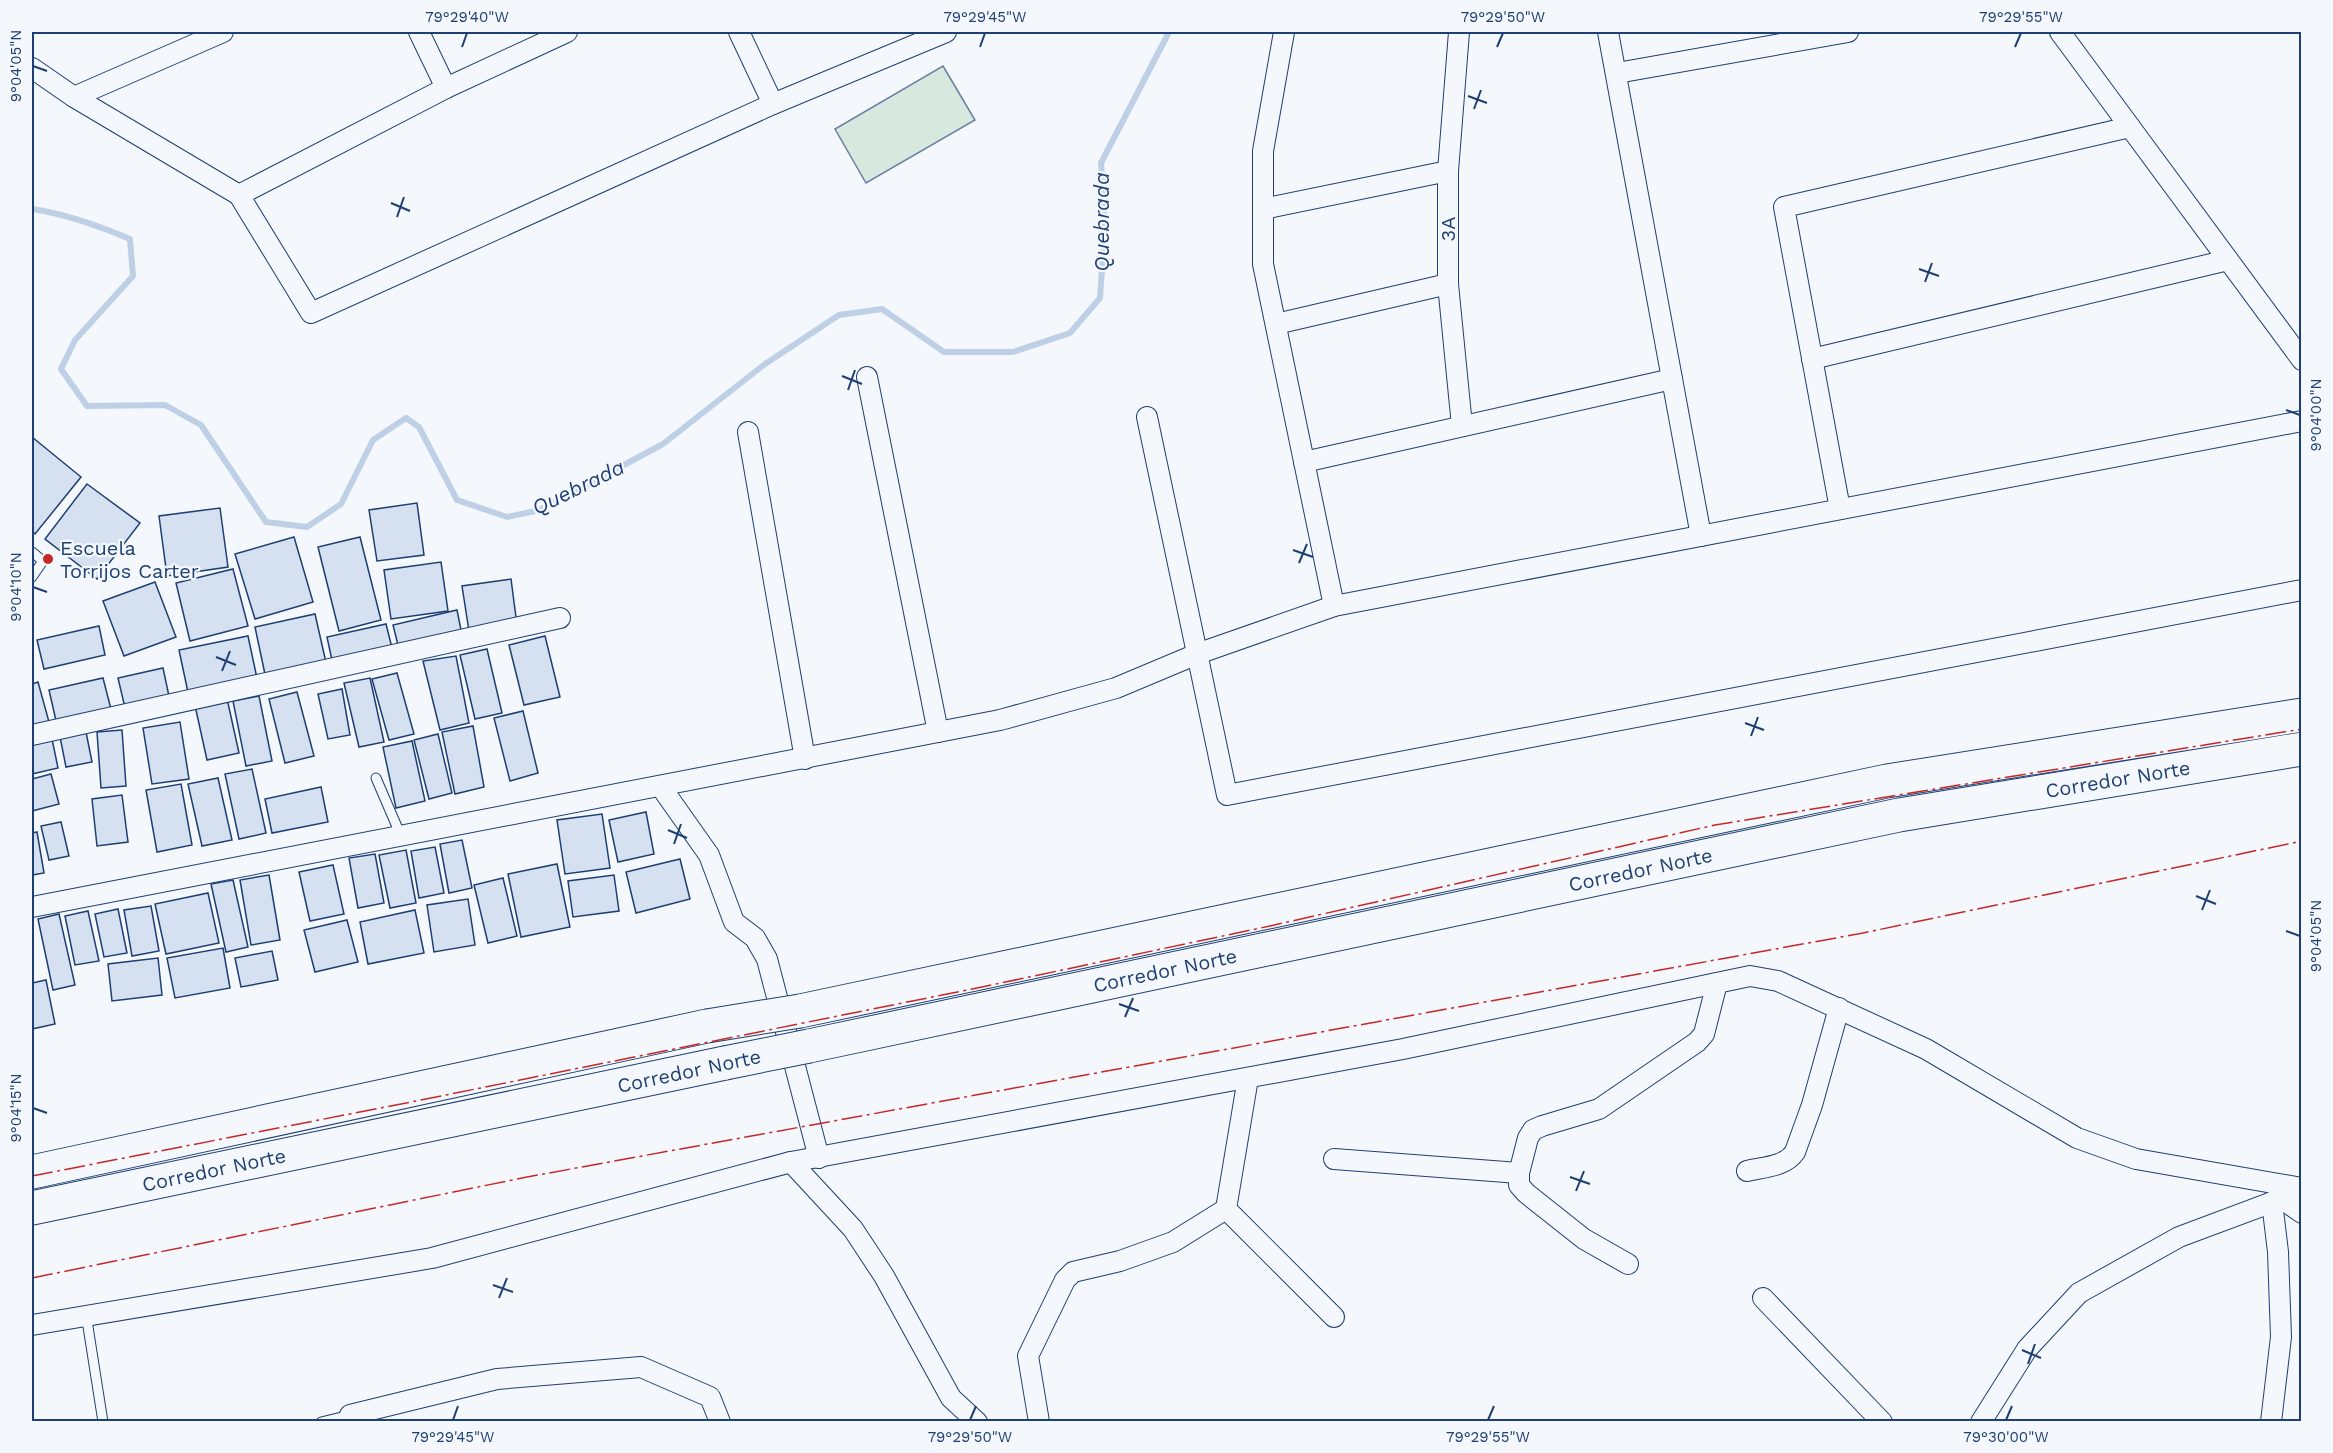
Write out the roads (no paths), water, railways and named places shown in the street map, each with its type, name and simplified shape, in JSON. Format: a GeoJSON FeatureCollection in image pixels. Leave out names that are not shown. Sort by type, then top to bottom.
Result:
{"type":"FeatureCollection","features":[{"type":"Feature","properties":{"kind":"highway","name":"Corredor Norte"},"geometry":{"type":"LineString","coordinates":[[32,1172],[707,1026],[800,1011],[1887,781],[2301,715]]}},
{"type":"Feature","properties":{"kind":"highway","name":"Corredor Norte"},"geometry":{"type":"LineString","coordinates":[[32,1208],[1899,815],[2301,749]]}},
{"type":"Feature","properties":{"kind":"street"},"geometry":{"type":"LineString","coordinates":[[74,98],[223,32]]}},
{"type":"Feature","properties":{"kind":"street"},"geometry":{"type":"LineString","coordinates":[[419,32],[446,88]]}},
{"type":"Feature","properties":{"kind":"street"},"geometry":{"type":"LineString","coordinates":[[238,195],[446,88],[567,32]]}},
{"type":"Feature","properties":{"kind":"street"},"geometry":{"type":"LineString","coordinates":[[739,32],[773,104]]}},
{"type":"Feature","properties":{"kind":"street"},"geometry":{"type":"LineString","coordinates":[[32,68],[74,98],[238,195],[311,313],[773,104],[946,32]]}},
{"type":"Feature","properties":{"kind":"street"},"geometry":{"type":"LineString","coordinates":[[1284,32],[1263,151],[1263,264],[1334,606]]}},
{"type":"Feature","properties":{"kind":"street","name":"3A"},"geometry":{"type":"LineString","coordinates":[[1459,32],[1448,171],[1448,284],[1462,426]]}},
{"type":"Feature","properties":{"kind":"street"},"geometry":{"type":"LineString","coordinates":[[1608,32],[1701,536]]}},
{"type":"Feature","properties":{"kind":"street"},"geometry":{"type":"LineString","coordinates":[[1617,73],[1848,32]]}},
{"type":"Feature","properties":{"kind":"street"},"geometry":{"type":"LineString","coordinates":[[2060,32],[2301,360]]}},
{"type":"Feature","properties":{"kind":"street"},"geometry":{"type":"LineString","coordinates":[[1840,509],[1784,207],[2130,127]]}},
{"type":"Feature","properties":{"kind":"street"},"geometry":{"type":"LineString","coordinates":[[1263,209],[1448,171]]}},
{"type":"Feature","properties":{"kind":"street"},"geometry":{"type":"LineString","coordinates":[[1812,359],[2228,260]]}},
{"type":"Feature","properties":{"kind":"street"},"geometry":{"type":"LineString","coordinates":[[1276,324],[1448,284]]}},
{"type":"Feature","properties":{"kind":"street"},"geometry":{"type":"LineString","coordinates":[[867,377],[938,732]]}},
{"type":"Feature","properties":{"kind":"street"},"geometry":{"type":"LineString","coordinates":[[1304,462],[1672,379]]}},
{"type":"Feature","properties":{"kind":"street"},"geometry":{"type":"LineString","coordinates":[[1147,417],[1227,795],[2301,590]]}},
{"type":"Feature","properties":{"kind":"street"},"geometry":{"type":"LineString","coordinates":[[32,907],[1000,720],[1116,688],[1197,654],[1334,606],[2301,422]]}},
{"type":"Feature","properties":{"kind":"street"},"geometry":{"type":"LineString","coordinates":[[748,432],[806,759]]}},
{"type":"Feature","properties":{"kind":"street"},"geometry":{"type":"LineString","coordinates":[[32,735],[560,618]]}},
{"type":"Feature","properties":{"kind":"street"},"geometry":{"type":"LineString","coordinates":[[661,787],[709,855],[734,922],[755,938],[768,959],[819,1158]]}},
{"type":"Feature","properties":{"kind":"street"},"geometry":{"type":"LineString","coordinates":[[32,1325],[86,1314],[432,1258],[791,1162],[1403,1048],[1750,976],[1778,981],[1926,1048],[2077,1138],[2136,1159],[2301,1189]]}},
{"type":"Feature","properties":{"kind":"street"},"geometry":{"type":"LineString","coordinates":[[1628,1264],[1584,1239],[1556,1219],[1519,1185],[1519,1173],[1528,1138],[1533,1130],[1542,1126],[1599,1109],[1697,1042],[1704,1034],[1717,983]]}},
{"type":"Feature","properties":{"kind":"street"},"geometry":{"type":"LineString","coordinates":[[1747,1171],[1782,1163],[1790,1159],[1795,1152],[1812,1105],[1839,1008]]}},
{"type":"Feature","properties":{"kind":"street"},"geometry":{"type":"LineString","coordinates":[[1039,1422],[1028,1356],[1065,1280],[1073,1272],[1120,1262],[1173,1242],[1226,1209],[1248,1078]]}},
{"type":"Feature","properties":{"kind":"street"},"geometry":{"type":"LineString","coordinates":[[1334,1159],[1519,1173]]}},
{"type":"Feature","properties":{"kind":"street"},"geometry":{"type":"LineString","coordinates":[[791,1162],[853,1229],[884,1276],[951,1398],[976,1422]]}},
{"type":"Feature","properties":{"kind":"street"},"geometry":{"type":"LineString","coordinates":[[1981,1422],[2027,1349],[2079,1293],[2179,1237],[2301,1189]]}},
{"type":"Feature","properties":{"kind":"street"},"geometry":{"type":"LineString","coordinates":[[2277,1200],[2301,1213]]}},
{"type":"Feature","properties":{"kind":"street"},"geometry":{"type":"LineString","coordinates":[[2271,1422],[2281,1337],[2277,1200]]}},
{"type":"Feature","properties":{"kind":"street"},"geometry":{"type":"LineString","coordinates":[[1226,1209],[1334,1317]]}},
{"type":"Feature","properties":{"kind":"street"},"geometry":{"type":"LineString","coordinates":[[1763,1298],[1882,1422]]}},
{"type":"Feature","properties":{"kind":"street"},"geometry":{"type":"LineString","coordinates":[[351,1418],[497,1380],[641,1367],[710,1398],[720,1422]]}},
{"type":"Feature","properties":{"kind":"lane"},"geometry":{"type":"LineString","coordinates":[[32,552],[43,561],[32,577]]}},
{"type":"Feature","properties":{"kind":"lane"},"geometry":{"type":"LineString","coordinates":[[376,777],[401,836]]}},
{"type":"Feature","properties":{"kind":"lane"},"geometry":{"type":"LineString","coordinates":[[86,1314],[103,1422]]}},
{"type":"Feature","properties":{"kind":"lane"},"geometry":{"type":"LineString","coordinates":[[321,1422],[351,1418]]}},
{"type":"Feature","properties":{"kind":"waterway","name":"Quebrada"},"geometry":{"type":"LineString","coordinates":[[32,209],[81,221],[130,239],[133,276],[75,340],[61,369],[87,406],[165,405],[201,425],[266,522],[307,527],[341,504],[373,440],[406,418],[419,427],[457,500],[507,517],[540,510],[663,444],[765,364],[839,315],[882,309],[944,352],[1013,352],[1070,333],[1100,298],[1105,227],[1101,163],[1169,32]]}},
{"type":"Feature","properties":{"kind":"place","name":"Escuela Torrijos Carter"},"geometry":{"type":"Point","coordinates":[48,559]}}]}
